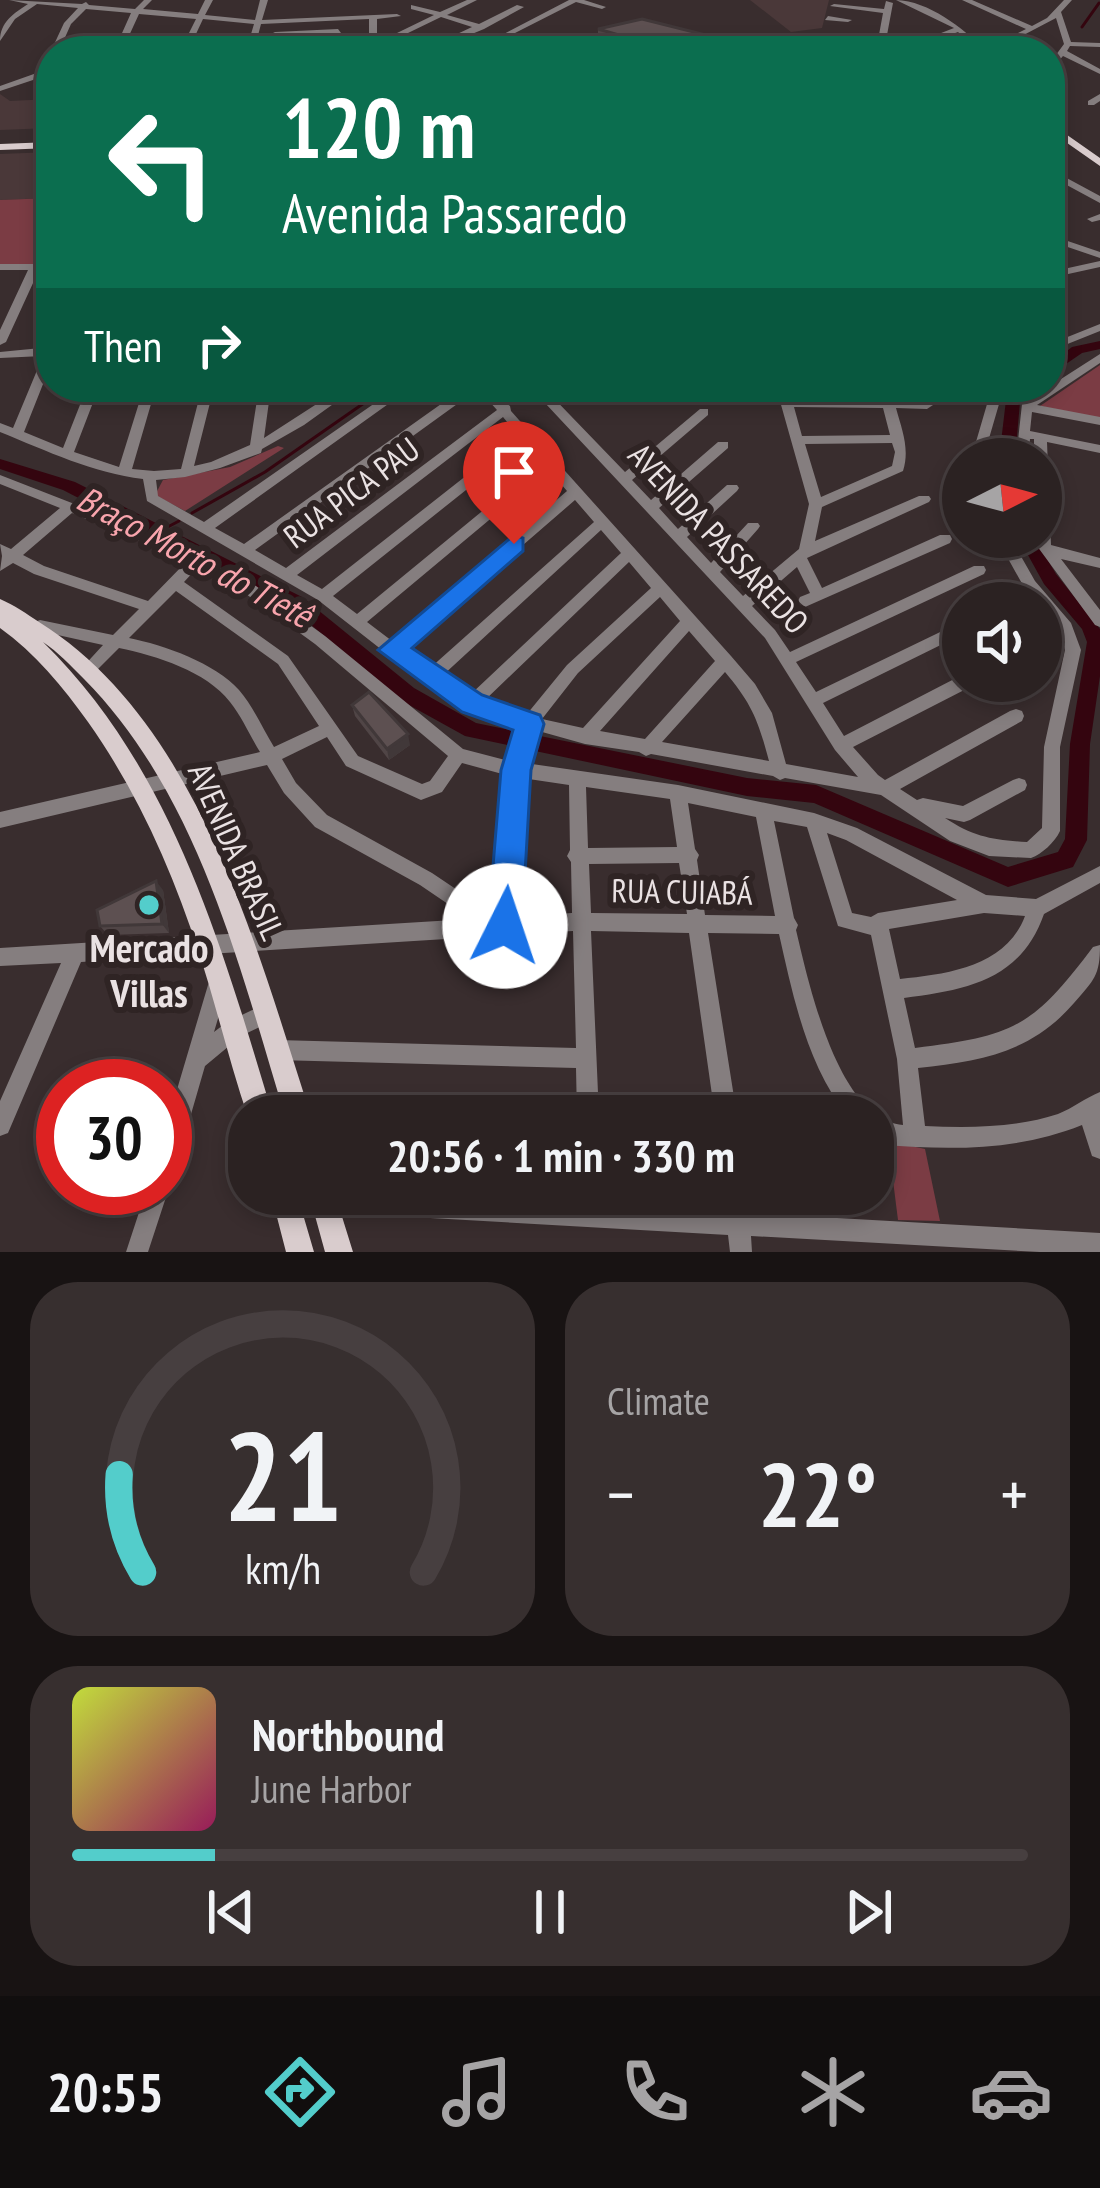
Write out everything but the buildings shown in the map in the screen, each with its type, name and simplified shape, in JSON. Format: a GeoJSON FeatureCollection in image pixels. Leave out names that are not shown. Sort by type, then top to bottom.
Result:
{"type":"FeatureCollection","features":[{"type":"Feature","properties":{"kind":"main road"},"geometry":{"type":"LineString","coordinates":[[0,140],[36,134]]}},
{"type":"Feature","properties":{"kind":"main road"},"geometry":{"type":"LineString","coordinates":[[1065,135],[1095,155]]}},
{"type":"Feature","properties":{"kind":"main road"},"geometry":{"type":"LineString","coordinates":[[0,140],[36,144]]}},
{"type":"Feature","properties":{"kind":"main road","name":"AVENIDA BRASIL"},"geometry":{"type":"LineString","coordinates":[[0,605],[40,626],[89,668],[173,782],[242,944],[291,1095]]}},
{"type":"Feature","properties":{"kind":"main road","name":"AVENIDA BRASIL"},"geometry":{"type":"LineString","coordinates":[[0,619],[56,666],[146,790],[170,838],[211,946],[254,1095]]}},
{"type":"Feature","properties":{"kind":"main road"},"geometry":{"type":"LineString","coordinates":[[290,1215],[300,1252]]}},
{"type":"Feature","properties":{"kind":"main road"},"geometry":{"type":"LineString","coordinates":[[328,1215],[339,1252]]}},
{"type":"Feature","properties":{"kind":"street"},"geometry":{"type":"LineString","coordinates":[[13,0],[257,22],[373,21],[432,0]]}},
{"type":"Feature","properties":{"kind":"street"},"geometry":{"type":"LineString","coordinates":[[65,36],[81,8],[92,0]]}},
{"type":"Feature","properties":{"kind":"street"},"geometry":{"type":"LineString","coordinates":[[124,36],[134,13],[148,0]]}},
{"type":"Feature","properties":{"kind":"street"},"geometry":{"type":"LineString","coordinates":[[190,36],[209,0]]}},
{"type":"Feature","properties":{"kind":"street"},"geometry":{"type":"LineString","coordinates":[[254,36],[263,0]]}},
{"type":"Feature","properties":{"kind":"street"},"geometry":{"type":"LineString","coordinates":[[405,36],[472,0]]}},
{"type":"Feature","properties":{"kind":"street"},"geometry":{"type":"LineString","coordinates":[[495,0],[546,15]]}},
{"type":"Feature","properties":{"kind":"street"},"geometry":{"type":"LineString","coordinates":[[504,36],[576,0],[602,7]]}},
{"type":"Feature","properties":{"kind":"street"},"geometry":{"type":"LineString","coordinates":[[900,0],[968,36]]}},
{"type":"Feature","properties":{"kind":"street"},"geometry":{"type":"LineString","coordinates":[[966,0],[1031,28]]}},
{"type":"Feature","properties":{"kind":"street"},"geometry":{"type":"LineString","coordinates":[[1015,36],[1047,22],[1068,0]]}},
{"type":"Feature","properties":{"kind":"street"},"geometry":{"type":"LineString","coordinates":[[0,39],[12,18],[36,2]]}},
{"type":"Feature","properties":{"kind":"street"},"geometry":{"type":"LineString","coordinates":[[989,12],[1005,2]]}},
{"type":"Feature","properties":{"kind":"street"},"geometry":{"type":"LineString","coordinates":[[461,5],[499,17]]}},
{"type":"Feature","properties":{"kind":"street"},"geometry":{"type":"LineString","coordinates":[[834,6],[889,5],[883,36]]}},
{"type":"Feature","properties":{"kind":"street"},"geometry":{"type":"LineString","coordinates":[[460,36],[520,7]]}},
{"type":"Feature","properties":{"kind":"street"},"geometry":{"type":"LineString","coordinates":[[414,8],[515,36]]}},
{"type":"Feature","properties":{"kind":"street"},"geometry":{"type":"LineString","coordinates":[[848,36],[851,8]]}},
{"type":"Feature","properties":{"kind":"street"},"geometry":{"type":"LineString","coordinates":[[1058,13],[1065,36]]}},
{"type":"Feature","properties":{"kind":"street"},"geometry":{"type":"LineString","coordinates":[[828,18],[848,36]]}},
{"type":"Feature","properties":{"kind":"street"},"geometry":{"type":"LineString","coordinates":[[337,19],[338,36]]}},
{"type":"Feature","properties":{"kind":"street"},"geometry":{"type":"LineString","coordinates":[[278,21],[275,34],[338,31]]}},
{"type":"Feature","properties":{"kind":"street"},"geometry":{"type":"LineString","coordinates":[[373,21],[373,36]]}},
{"type":"Feature","properties":{"kind":"street"},"geometry":{"type":"LineString","coordinates":[[1047,22],[1064,27]]}},
{"type":"Feature","properties":{"kind":"street"},"geometry":{"type":"LineString","coordinates":[[419,25],[455,36]]}},
{"type":"Feature","properties":{"kind":"street"},"geometry":{"type":"LineString","coordinates":[[938,36],[959,28]]}},
{"type":"Feature","properties":{"kind":"street"},"geometry":{"type":"LineString","coordinates":[[1065,38],[1066,48],[1100,72]]}},
{"type":"Feature","properties":{"kind":"street"},"geometry":{"type":"LineString","coordinates":[[1066,48],[1100,45]]}},
{"type":"Feature","properties":{"kind":"street"},"geometry":{"type":"LineString","coordinates":[[0,89],[36,74]]}},
{"type":"Feature","properties":{"kind":"street"},"geometry":{"type":"LineString","coordinates":[[1065,180],[1100,200]]}},
{"type":"Feature","properties":{"kind":"street"},"geometry":{"type":"LineString","coordinates":[[1065,242],[1100,255]]}},
{"type":"Feature","properties":{"kind":"street"},"geometry":{"type":"LineString","coordinates":[[1065,249],[1078,245]]}},
{"type":"Feature","properties":{"kind":"street"},"geometry":{"type":"LineString","coordinates":[[1065,272],[1100,264]]}},
{"type":"Feature","properties":{"kind":"street"},"geometry":{"type":"LineString","coordinates":[[0,267],[35,267],[0,343]]}},
{"type":"Feature","properties":{"kind":"street"},"geometry":{"type":"LineString","coordinates":[[1065,275],[1068,272]]}},
{"type":"Feature","properties":{"kind":"street"},"geometry":{"type":"LineString","coordinates":[[1065,340],[1082,330],[1100,331]]}},
{"type":"Feature","properties":{"kind":"street"},"geometry":{"type":"LineString","coordinates":[[1065,350],[1100,331]]}},
{"type":"Feature","properties":{"kind":"street"},"geometry":{"type":"LineString","coordinates":[[0,355],[36,353]]}},
{"type":"Feature","properties":{"kind":"street"},"geometry":{"type":"LineString","coordinates":[[1065,381],[1100,358]]}},
{"type":"Feature","properties":{"kind":"street"},"geometry":{"type":"LineString","coordinates":[[17,434],[36,388]]}},
{"type":"Feature","properties":{"kind":"street"},"geometry":{"type":"LineString","coordinates":[[68,454],[87,402]]}},
{"type":"Feature","properties":{"kind":"street"},"geometry":{"type":"LineString","coordinates":[[124,472],[145,402]]}},
{"type":"Feature","properties":{"kind":"street"},"geometry":{"type":"LineString","coordinates":[[187,470],[204,402]]}},
{"type":"Feature","properties":{"kind":"street"},"geometry":{"type":"LineString","coordinates":[[256,450],[263,402]]}},
{"type":"Feature","properties":{"kind":"street"},"geometry":{"type":"LineString","coordinates":[[323,402],[323,406]]}},
{"type":"Feature","properties":{"kind":"street"},"geometry":{"type":"LineString","coordinates":[[0,427],[124,472],[149,474],[187,470],[256,450],[329,402]]}},
{"type":"Feature","properties":{"kind":"street"},"geometry":{"type":"LineString","coordinates":[[206,527],[385,402]]}},
{"type":"Feature","properties":{"kind":"street"},"geometry":{"type":"LineString","coordinates":[[244,551],[452,402]]}},
{"type":"Feature","properties":{"kind":"street","name":"RUA PICA PAU"},"geometry":{"type":"LineString","coordinates":[[287,575],[489,402]]}},
{"type":"Feature","properties":{"kind":"street"},"geometry":{"type":"LineString","coordinates":[[498,402],[726,660],[766,718],[780,773]]}},
{"type":"Feature","properties":{"kind":"street","name":"AVENIDA PASSAREDO"},"geometry":{"type":"LineString","coordinates":[[550,402],[790,658],[842,745],[884,789],[914,803],[956,835],[1002,851],[1030,850],[1051,831],[1052,747],[1073,650],[1066,627],[1030,585],[1015,558]]}},
{"type":"Feature","properties":{"kind":"street"},"geometry":{"type":"LineString","coordinates":[[799,402],[788,403],[816,504],[802,554],[811,597],[942,540]]}},
{"type":"Feature","properties":{"kind":"street"},"geometry":{"type":"LineString","coordinates":[[816,504],[898,468],[902,457],[886,402]]}},
{"type":"Feature","properties":{"kind":"street"},"geometry":{"type":"LineString","coordinates":[[915,402],[927,405]]}},
{"type":"Feature","properties":{"kind":"street"},"geometry":{"type":"LineString","coordinates":[[983,438],[994,402]]}},
{"type":"Feature","properties":{"kind":"street"},"geometry":{"type":"LineString","coordinates":[[1026,406],[1032,402]]}},
{"type":"Feature","properties":{"kind":"street"},"geometry":{"type":"LineString","coordinates":[[1026,406],[1100,421]]}},
{"type":"Feature","properties":{"kind":"street"},"geometry":{"type":"LineString","coordinates":[[1023,438],[1026,406]]}},
{"type":"Feature","properties":{"kind":"street"},"geometry":{"type":"LineString","coordinates":[[624,480],[704,412]]}},
{"type":"Feature","properties":{"kind":"street"},"geometry":{"type":"LineString","coordinates":[[323,596],[529,433]]}},
{"type":"Feature","properties":{"kind":"street"},"geometry":{"type":"LineString","coordinates":[[1023,434],[1100,449]]}},
{"type":"Feature","properties":{"kind":"street"},"geometry":{"type":"LineString","coordinates":[[800,440],[896,439]]}},
{"type":"Feature","properties":{"kind":"street"},"geometry":{"type":"LineString","coordinates":[[651,508],[723,445]]}},
{"type":"Feature","properties":{"kind":"street"},"geometry":{"type":"LineString","coordinates":[[358,621],[551,461]]}},
{"type":"Feature","properties":{"kind":"street"},"geometry":{"type":"LineString","coordinates":[[149,474],[152,498],[323,596],[429,678],[472,703],[528,726],[884,789],[1016,716]]}},
{"type":"Feature","properties":{"kind":"street"},"geometry":{"type":"LineString","coordinates":[[0,479],[196,561],[287,614],[458,754],[814,821],[851,834],[984,904]]}},
{"type":"Feature","properties":{"kind":"street"},"geometry":{"type":"LineString","coordinates":[[679,536],[732,488]]}},
{"type":"Feature","properties":{"kind":"street"},"geometry":{"type":"LineString","coordinates":[[392,650],[575,492]]}},
{"type":"Feature","properties":{"kind":"street"},"geometry":{"type":"LineString","coordinates":[[742,605],[802,554],[924,499]]}},
{"type":"Feature","properties":{"kind":"street"},"geometry":{"type":"LineString","coordinates":[[4,557],[71,507]]}},
{"type":"Feature","properties":{"kind":"street"},"geometry":{"type":"LineString","coordinates":[[429,678],[601,523]]}},
{"type":"Feature","properties":{"kind":"street"},"geometry":{"type":"LineString","coordinates":[[711,572],[753,526]]}},
{"type":"Feature","properties":{"kind":"street"},"geometry":{"type":"LineString","coordinates":[[1062,549],[1100,562]]}},
{"type":"Feature","properties":{"kind":"street"},"geometry":{"type":"LineString","coordinates":[[472,703],[628,554]]}},
{"type":"Feature","properties":{"kind":"street"},"geometry":{"type":"LineString","coordinates":[[4,557],[150,607]]}},
{"type":"Feature","properties":{"kind":"street"},"geometry":{"type":"LineString","coordinates":[[1054,558],[1100,621]]}},
{"type":"Feature","properties":{"kind":"street"},"geometry":{"type":"LineString","coordinates":[[89,668],[196,561]]}},
{"type":"Feature","properties":{"kind":"street"},"geometry":{"type":"LineString","coordinates":[[790,658],[979,570]]}},
{"type":"Feature","properties":{"kind":"street"},"geometry":{"type":"LineString","coordinates":[[174,582],[270,648],[293,671],[325,731],[352,761],[421,792],[436,787],[458,754]]}},
{"type":"Feature","properties":{"kind":"street"},"geometry":{"type":"LineString","coordinates":[[40,626],[165,653],[212,676],[235,697],[270,757],[321,821],[427,879],[500,926],[516,766],[528,726],[544,702],[659,589]]}},
{"type":"Feature","properties":{"kind":"street"},"geometry":{"type":"LineString","coordinates":[[585,736],[689,621]]}},
{"type":"Feature","properties":{"kind":"street"},"geometry":{"type":"LineString","coordinates":[[814,700],[942,637]]}},
{"type":"Feature","properties":{"kind":"street"},"geometry":{"type":"LineString","coordinates":[[646,749],[726,660]]}},
{"type":"Feature","properties":{"kind":"street"},"geometry":{"type":"LineString","coordinates":[[842,745],[942,693]]}},
{"type":"Feature","properties":{"kind":"street"},"geometry":{"type":"LineString","coordinates":[[0,820],[146,790],[270,757],[325,731]]}},
{"type":"Feature","properties":{"kind":"street"},"geometry":{"type":"LineString","coordinates":[[577,779],[588,1095]]}},
{"type":"Feature","properties":{"kind":"street"},"geometry":{"type":"LineString","coordinates":[[914,803],[959,815],[1019,785]]}},
{"type":"Feature","properties":{"kind":"street"},"geometry":{"type":"LineString","coordinates":[[678,794],[723,1095]]}},
{"type":"Feature","properties":{"kind":"street","name":"RUA CUIABÁ"},"geometry":{"type":"LineString","coordinates":[[763,810],[826,1063],[843,1095]]}},
{"type":"Feature","properties":{"kind":"street"},"geometry":{"type":"LineString","coordinates":[[814,821],[845,920],[880,924],[984,904],[1032,908],[1100,874]]}},
{"type":"Feature","properties":{"kind":"street"},"geometry":{"type":"LineString","coordinates":[[576,856],[690,855]]}},
{"type":"Feature","properties":{"kind":"street"},"geometry":{"type":"LineString","coordinates":[[894,990],[985,973],[1029,929],[1032,908]]}},
{"type":"Feature","properties":{"kind":"street","name":"RUA CUIABÁ"},"geometry":{"type":"LineString","coordinates":[[0,957],[579,922],[789,926]]}},
{"type":"Feature","properties":{"kind":"street"},"geometry":{"type":"LineString","coordinates":[[880,924],[907,1059],[915,1136]]}},
{"type":"Feature","properties":{"kind":"street"},"geometry":{"type":"LineString","coordinates":[[0,1125],[75,953]]}},
{"type":"Feature","properties":{"kind":"street"},"geometry":{"type":"LineString","coordinates":[[907,1059],[1022,1039],[1055,1012],[1100,954]]}},
{"type":"Feature","properties":{"kind":"street"},"geometry":{"type":"LineString","coordinates":[[192,1068],[220,978]]}},
{"type":"Feature","properties":{"kind":"street"},"geometry":{"type":"LineString","coordinates":[[194,1061],[234,1029],[265,1014]]}},
{"type":"Feature","properties":{"kind":"street"},"geometry":{"type":"LineString","coordinates":[[277,1050],[587,1058]]}},
{"type":"Feature","properties":{"kind":"street"},"geometry":{"type":"LineString","coordinates":[[894,1135],[988,1136],[1094,1107],[1100,1148]]}},
{"type":"Feature","properties":{"kind":"street"},"geometry":{"type":"LineString","coordinates":[[137,1252],[149,1215]]}},
{"type":"Feature","properties":{"kind":"street"},"geometry":{"type":"LineString","coordinates":[[672,1215],[1100,1244]]}},
{"type":"Feature","properties":{"kind":"street"},"geometry":{"type":"LineString","coordinates":[[737,1215],[741,1252]]}},
{"type":"Feature","properties":{"kind":"shaded area"},"geometry":{"type":"Polygon","coordinates":[[[750,0],[829,0],[822,28],[791,32],[750,0]]]}},
{"type":"Feature","properties":{"kind":"shaded area"},"geometry":{"type":"Polygon","coordinates":[[[0,94],[10,101],[36,100],[36,129],[0,130],[0,94]]]}},
{"type":"Feature","properties":{"kind":"shaded area"},"geometry":{"type":"Polygon","coordinates":[[[36,153],[36,199],[0,200],[0,154],[36,153]]]}},
{"type":"Feature","properties":{"kind":"shaded area"},"geometry":{"type":"Polygon","coordinates":[[[36,199],[36,264],[0,264],[0,200],[36,199]]]}},
{"type":"Feature","properties":{"kind":"shaded area"},"geometry":{"type":"Polygon","coordinates":[[[1100,365],[1100,418],[1040,406],[1065,402],[1065,389],[1100,365]]]}},
{"type":"Feature","properties":{"kind":"shaded area"},"geometry":{"type":"Polygon","coordinates":[[[278,446],[284,448],[185,511],[155,495],[163,480],[230,467],[278,446]]]}},
{"type":"Feature","properties":{"kind":"shaded area"},"geometry":{"type":"Polygon","coordinates":[[[894,1142],[925,1149],[940,1221],[898,1220],[894,1142]]]}},
{"type":"Feature","properties":{"kind":"waterway"},"geometry":{"type":"LineString","coordinates":[[1082,27],[1099,3]]}},
{"type":"Feature","properties":{"kind":"waterway","name":"Braço Morto do Tietê"},"geometry":{"type":"LineString","coordinates":[[1065,359],[1077,350],[1100,345]]}},
{"type":"Feature","properties":{"kind":"waterway"},"geometry":{"type":"LineString","coordinates":[[192,513],[265,472],[365,402]]}},
{"type":"Feature","properties":{"kind":"waterway","name":"Braço Morto do Tietê"},"geometry":{"type":"LineString","coordinates":[[1009,438],[1013,402]]}},
{"type":"Feature","properties":{"kind":"waterway","name":"Braço Morto do Tietê"},"geometry":{"type":"LineString","coordinates":[[0,464],[69,486],[296,602],[407,694],[472,730],[747,787],[816,794],[1008,877],[1065,860],[1076,840],[1080,744],[1096,642],[1090,626],[1038,558]]}},
{"type":"Feature","properties":{"kind":"waterway"},"geometry":{"type":"LineString","coordinates":[[162,530],[179,521]]}},
{"type":"Feature","properties":{"kind":"place","name":"Mercado Villas"},"geometry":{"type":"Point","coordinates":[149,905]}},
{"type":"Feature","properties":{"kind":"route"},"geometry":{"type":"LineString","coordinates":[[505,926],[516,770],[530,724],[472,703],[392,650],[514,544]]}}]}
